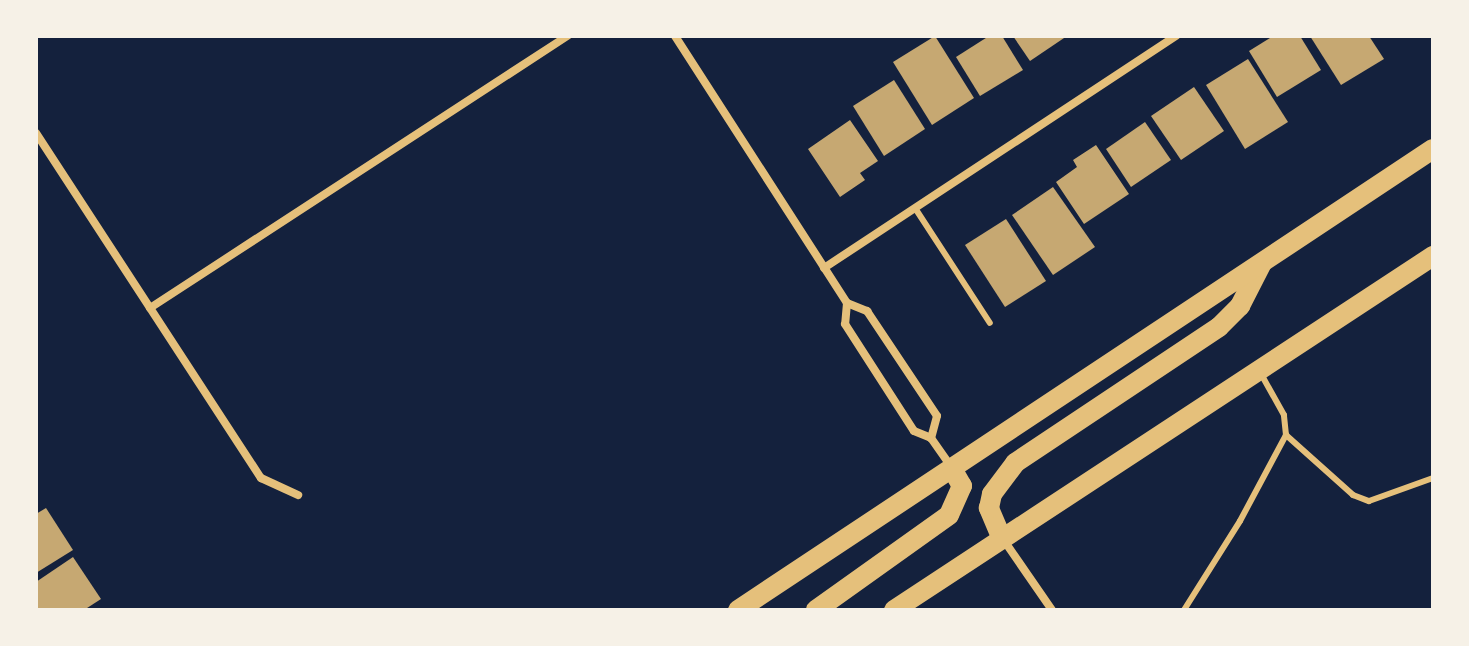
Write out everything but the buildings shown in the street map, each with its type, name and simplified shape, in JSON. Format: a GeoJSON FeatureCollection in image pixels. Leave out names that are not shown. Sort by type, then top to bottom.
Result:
{"type":"FeatureCollection","features":[{"type":"Feature","properties":{"kind":"main road"},"geometry":{"type":"LineString","coordinates":[[738,610],[1433,149]]}},
{"type":"Feature","properties":{"kind":"main road"},"geometry":{"type":"LineString","coordinates":[[894,610],[1433,256]]}},
{"type":"Feature","properties":{"kind":"main road"},"geometry":{"type":"LineString","coordinates":[[1002,539],[989,508],[992,494],[1015,463],[1219,327],[1240,306],[1263,263]]}},
{"type":"Feature","properties":{"kind":"main road"},"geometry":{"type":"LineString","coordinates":[[816,610],[949,515],[962,486],[952,469]]}},
{"type":"Feature","properties":{"kind":"street"},"geometry":{"type":"LineString","coordinates":[[150,308],[568,36]]}},
{"type":"Feature","properties":{"kind":"street"},"geometry":{"type":"LineString","coordinates":[[675,36],[847,303],[867,311],[937,416],[931,438]]}},
{"type":"Feature","properties":{"kind":"street"},"geometry":{"type":"LineString","coordinates":[[824,268],[1176,36]]}},
{"type":"Feature","properties":{"kind":"street"},"geometry":{"type":"LineString","coordinates":[[36,133],[261,478],[298,495]]}},
{"type":"Feature","properties":{"kind":"street"},"geometry":{"type":"LineString","coordinates":[[847,303],[845,324],[914,431],[931,438],[952,469]]}},
{"type":"Feature","properties":{"kind":"street"},"geometry":{"type":"LineString","coordinates":[[1002,539],[1052,610]]}},
{"type":"Feature","properties":{"kind":"lane"},"geometry":{"type":"LineString","coordinates":[[915,208],[990,323]]}},
{"type":"Feature","properties":{"kind":"lane"},"geometry":{"type":"LineString","coordinates":[[1184,610],[1218,559],[1286,435],[1284,415],[1258,369]]}},
{"type":"Feature","properties":{"kind":"lane"},"geometry":{"type":"LineString","coordinates":[[1286,435],[1353,495],[1369,501],[1433,478]]}}]}
